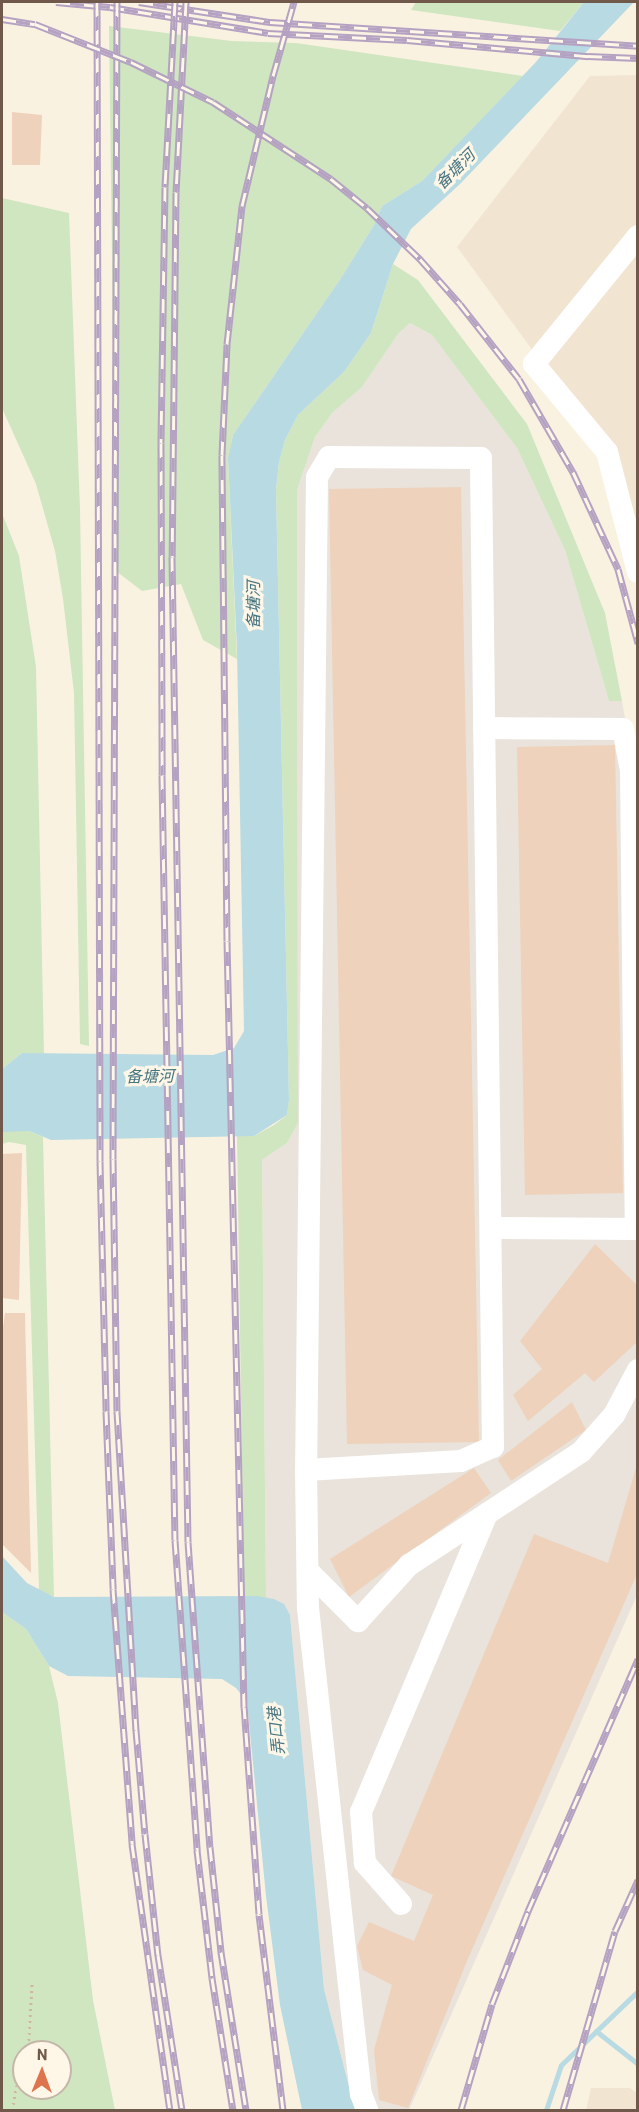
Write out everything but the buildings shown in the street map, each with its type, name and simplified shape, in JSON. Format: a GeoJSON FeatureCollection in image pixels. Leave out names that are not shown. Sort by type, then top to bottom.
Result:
{"type":"FeatureCollection","features":[{"type":"Feature","properties":{"kind":"street"},"geometry":{"type":"LineString","coordinates":[[638,236],[534,364],[607,452],[638,572]]}},
{"type":"Feature","properties":{"kind":"street"},"geometry":{"type":"LineString","coordinates":[[306,1470],[461,1461],[493,1447],[481,458],[329,458],[317,477],[306,1470],[308,1608],[361,2094],[367,2110]]}},
{"type":"Feature","properties":{"kind":"street"},"geometry":{"type":"LineString","coordinates":[[484,728],[623,729],[631,770],[637,1230],[490,1228]]}},
{"type":"Feature","properties":{"kind":"street"},"geometry":{"type":"LineString","coordinates":[[308,1571],[358,1622],[409,1565],[581,1452],[614,1415],[638,1370]]}},
{"type":"Feature","properties":{"kind":"street"},"geometry":{"type":"LineString","coordinates":[[401,1904],[365,1863],[361,1812],[486,1514]]}},
{"type":"Feature","properties":{"kind":"path"},"geometry":{"type":"LineString","coordinates":[[29,2040],[32,1983]]}},
{"type":"Feature","properties":{"kind":"shaded area"},"geometry":{"type":"Polygon","coordinates":[[[637,75],[637,554],[607,452],[457,247],[590,76],[637,75]]]}},
{"type":"Feature","properties":{"kind":"shaded area"},"geometry":{"type":"Polygon","coordinates":[[[410,323],[432,335],[517,448],[565,550],[609,701],[622,701],[638,791],[638,1593],[409,2110],[355,2110],[324,1989],[290,1615],[274,1599],[266,1598],[262,1160],[287,1143],[298,1123],[297,490],[315,437],[332,413],[362,387],[398,334],[410,323]]]}},
{"type":"Feature","properties":{"kind":"shaded area"},"geometry":{"type":"Polygon","coordinates":[[[591,2088],[630,2088],[637,2093],[637,2110],[586,2110],[591,2088]]]}},
{"type":"Feature","properties":{"kind":"green space"},"geometry":{"type":"Polygon","coordinates":[[[416,2],[584,2],[560,31],[411,10],[416,2]]]}},
{"type":"Feature","properties":{"kind":"green space"},"geometry":{"type":"Polygon","coordinates":[[[109,26],[232,41],[296,43],[523,76],[422,181],[382,206],[374,225],[341,278],[233,435],[228,459],[237,659],[203,640],[181,584],[142,591],[116,571],[109,26]]]}},
{"type":"Feature","properties":{"kind":"green space"},"geometry":{"type":"Polygon","coordinates":[[[2,198],[69,213],[80,509],[89,1046],[80,1044],[74,693],[63,599],[55,551],[36,484],[2,408],[2,198]]]}},
{"type":"Feature","properties":{"kind":"green space"},"geometry":{"type":"Polygon","coordinates":[[[393,264],[418,280],[527,424],[605,613],[622,701],[609,701],[565,550],[517,448],[432,335],[410,323],[398,334],[362,387],[332,413],[315,437],[297,490],[298,1123],[287,1143],[262,1160],[266,1598],[244,1596],[237,1136],[254,1136],[274,1125],[287,1115],[289,1100],[276,489],[279,462],[285,440],[298,415],[344,372],[371,333],[393,264]]]}},
{"type":"Feature","properties":{"kind":"green space"},"geometry":{"type":"Polygon","coordinates":[[[2,513],[19,556],[36,667],[44,1054],[22,1053],[2,1069],[2,513]]]}},
{"type":"Feature","properties":{"kind":"green space"},"geometry":{"type":"Polygon","coordinates":[[[29,1131],[43,1137],[54,1597],[39,1590],[26,1145],[9,1142],[2,1144],[2,1132],[29,1131]]]}},
{"type":"Feature","properties":{"kind":"green space"},"geometry":{"type":"Polygon","coordinates":[[[2,1612],[26,1629],[49,1666],[58,1703],[93,2000],[115,2110],[2,2110],[2,1612]]]}},
{"type":"Feature","properties":{"kind":"water","name":"备塘河"},"geometry":{"type":"Polygon","coordinates":[[[584,2],[634,2],[460,184],[411,229],[393,264],[371,333],[344,372],[298,415],[285,440],[279,462],[276,489],[289,1100],[287,1115],[254,1136],[51,1140],[29,1131],[2,1132],[2,1069],[22,1053],[213,1055],[234,1048],[244,1031],[237,649],[228,458],[233,435],[341,278],[374,225],[382,206],[422,181],[536,62],[584,2]]]}},
{"type":"Feature","properties":{"kind":"water","name":"弄口港"},"geometry":{"type":"Polygon","coordinates":[[[2,1556],[27,1583],[54,1597],[257,1596],[274,1599],[284,1604],[290,1615],[324,1989],[355,2110],[302,2110],[280,2005],[266,1896],[247,1702],[236,1688],[222,1679],[68,1676],[49,1666],[26,1629],[2,1612],[2,1556]]]}},
{"type":"Feature","properties":{"kind":"waterway"},"geometry":{"type":"LineString","coordinates":[[546,2110],[561,2065],[638,1991]]}},
{"type":"Feature","properties":{"kind":"waterway"},"geometry":{"type":"LineString","coordinates":[[596,2031],[638,2064]]}},
{"type":"Feature","properties":{"kind":"railway"},"geometry":{"type":"LineString","coordinates":[[56,2],[110,7],[268,33],[407,40],[588,56],[638,58]]}},
{"type":"Feature","properties":{"kind":"railway"},"geometry":{"type":"LineString","coordinates":[[97,2],[100,1161],[106,1411],[113,1589],[132,1844],[170,2110]]}},
{"type":"Feature","properties":{"kind":"railway"},"geometry":{"type":"LineString","coordinates":[[117,2],[113,1159],[117,1411],[136,1730],[145,1834],[158,1955],[182,2110]]}},
{"type":"Feature","properties":{"kind":"railway"},"geometry":{"type":"LineString","coordinates":[[139,2],[270,22],[638,46]]}},
{"type":"Feature","properties":{"kind":"railway"},"geometry":{"type":"LineString","coordinates":[[175,2],[165,187],[161,443],[162,775],[175,1540],[197,1850],[212,1978],[233,2110]]}},
{"type":"Feature","properties":{"kind":"railway"},"geometry":{"type":"LineString","coordinates":[[186,2],[176,192],[172,557],[188,1542],[210,1847],[221,1952],[246,2110]]}},
{"type":"Feature","properties":{"kind":"railway"},"geometry":{"type":"LineString","coordinates":[[283,2110],[259,1914],[244,1707],[227,941],[222,455],[227,344],[242,206],[273,76],[294,2]]}},
{"type":"Feature","properties":{"kind":"railway"},"geometry":{"type":"LineString","coordinates":[[2,19],[35,24],[131,62],[213,102],[331,179],[367,208],[420,259],[460,304],[519,379],[573,472],[618,569],[638,643]]}},
{"type":"Feature","properties":{"kind":"railway"},"geometry":{"type":"LineString","coordinates":[[461,2110],[492,2004],[528,1911],[638,1659]]}},
{"type":"Feature","properties":{"kind":"railway"},"geometry":{"type":"LineString","coordinates":[[563,2110],[615,1931],[638,1880]]}}]}
